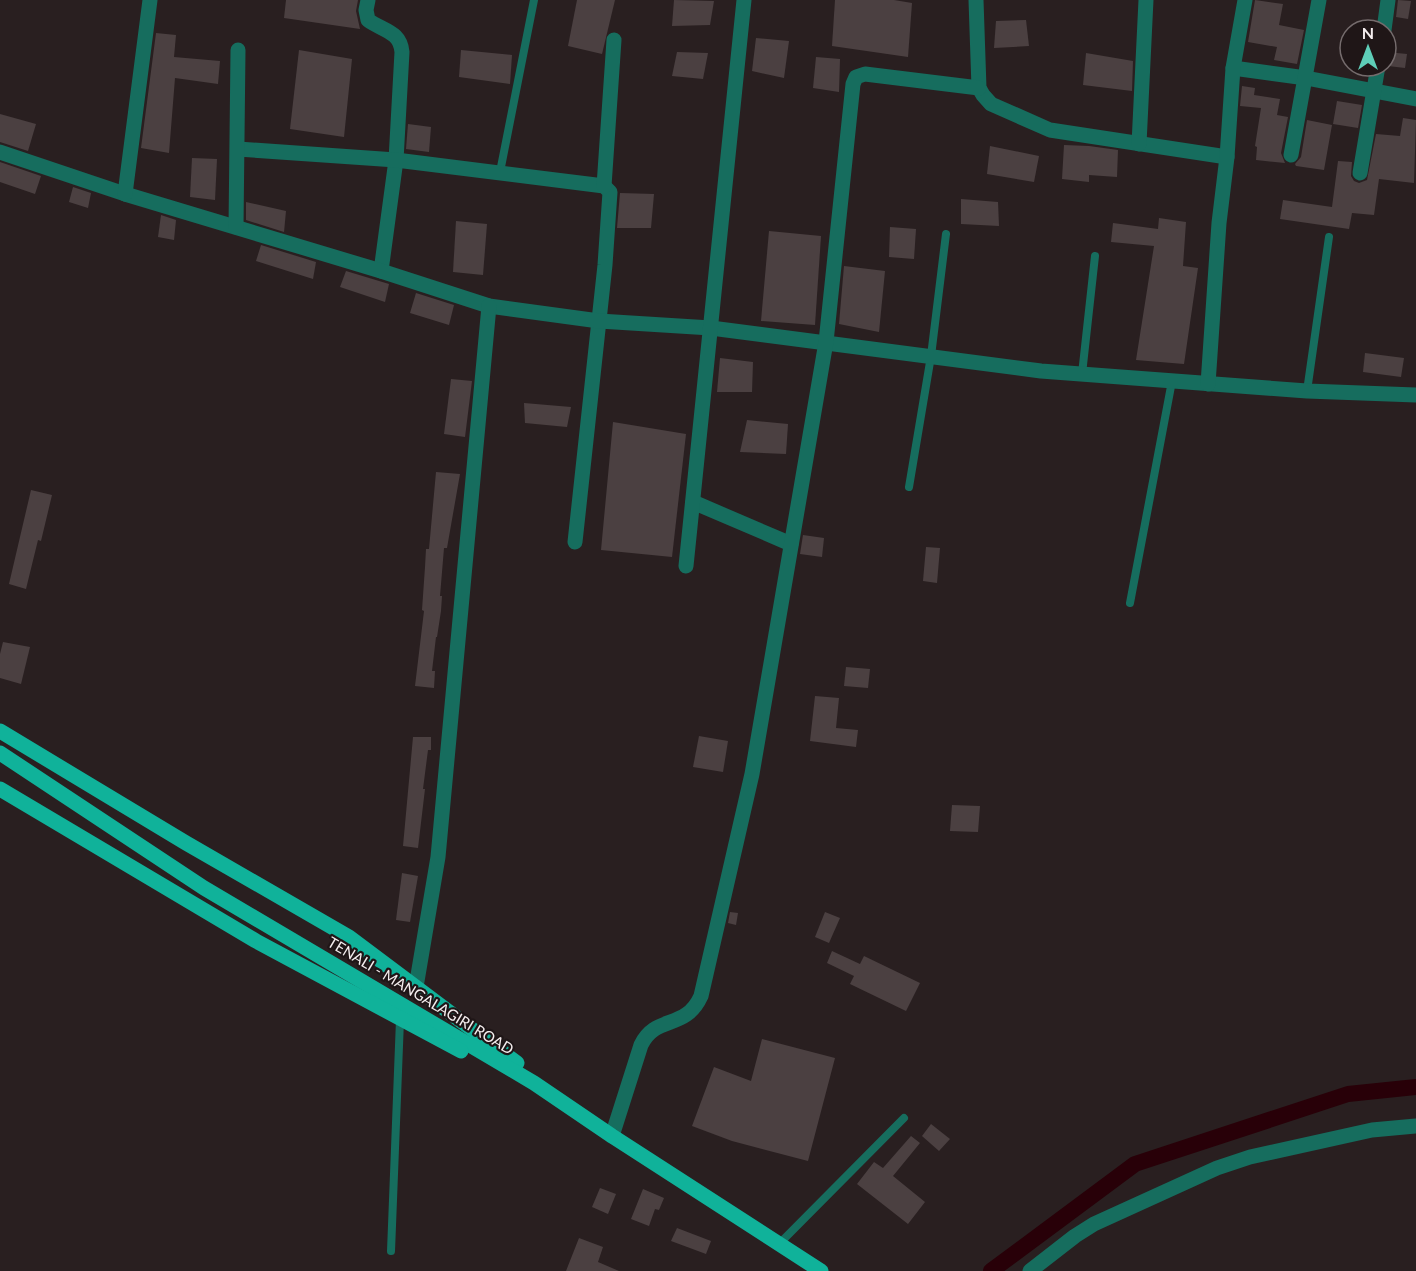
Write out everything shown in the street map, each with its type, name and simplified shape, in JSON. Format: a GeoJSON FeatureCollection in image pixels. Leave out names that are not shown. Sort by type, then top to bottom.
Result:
{"type":"FeatureCollection","features":[{"type":"Feature","properties":{"kind":"main road"},"geometry":{"type":"LineString","coordinates":[[0,731],[349,938],[513,1061],[568,1106]]}},
{"type":"Feature","properties":{"kind":"main road","name":"TENALI - MANGALAGIRI ROAD"},"geometry":{"type":"LineString","coordinates":[[0,753],[204,888],[534,1083],[821,1271]]}},
{"type":"Feature","properties":{"kind":"main road"},"geometry":{"type":"LineString","coordinates":[[0,789],[256,941],[400,1020],[568,1106]]}},
{"type":"Feature","properties":{"kind":"street"},"geometry":{"type":"LineString","coordinates":[[125,194],[150,0]]}},
{"type":"Feature","properties":{"kind":"street"},"geometry":{"type":"LineString","coordinates":[[368,0],[366,10],[368,20],[394,35],[401,43],[396,160],[381,271]]}},
{"type":"Feature","properties":{"kind":"street"},"geometry":{"type":"LineString","coordinates":[[686,566],[744,0]]}},
{"type":"Feature","properties":{"kind":"street"},"geometry":{"type":"LineString","coordinates":[[976,0],[979,88],[991,104],[1050,130],[1227,157]]}},
{"type":"Feature","properties":{"kind":"street"},"geometry":{"type":"LineString","coordinates":[[1139,144],[1146,0]]}},
{"type":"Feature","properties":{"kind":"street"},"geometry":{"type":"LineString","coordinates":[[1208,384],[1233,68],[1245,0]]}},
{"type":"Feature","properties":{"kind":"street"},"geometry":{"type":"LineString","coordinates":[[1291,155],[1319,0]]}},
{"type":"Feature","properties":{"kind":"street"},"geometry":{"type":"LineString","coordinates":[[1386,18],[1389,0]]}},
{"type":"Feature","properties":{"kind":"street"},"geometry":{"type":"LineString","coordinates":[[604,186],[614,40]]}},
{"type":"Feature","properties":{"kind":"street"},"geometry":{"type":"LineString","coordinates":[[236,227],[238,50]]}},
{"type":"Feature","properties":{"kind":"street"},"geometry":{"type":"LineString","coordinates":[[1233,68],[1306,78],[1416,99]]}},
{"type":"Feature","properties":{"kind":"street"},"geometry":{"type":"LineString","coordinates":[[612,1136],[646,1035],[654,1028],[683,1018],[695,1007],[700,996],[752,774],[826,342],[853,84],[856,77],[865,74],[979,88]]}},
{"type":"Feature","properties":{"kind":"street"},"geometry":{"type":"LineString","coordinates":[[1360,173],[1376,78]]}},
{"type":"Feature","properties":{"kind":"street"},"geometry":{"type":"LineString","coordinates":[[238,149],[396,160],[500,172],[604,186],[610,192],[605,265],[574,542]]}},
{"type":"Feature","properties":{"kind":"street"},"geometry":{"type":"LineString","coordinates":[[0,152],[125,194],[489,306],[599,321],[711,328],[1041,371],[1307,391],[1416,395]]}},
{"type":"Feature","properties":{"kind":"street"},"geometry":{"type":"LineString","coordinates":[[416,987],[438,857],[489,306]]}},
{"type":"Feature","properties":{"kind":"street"},"geometry":{"type":"LineString","coordinates":[[693,502],[791,544]]}},
{"type":"Feature","properties":{"kind":"street"},"geometry":{"type":"LineString","coordinates":[[1030,1271],[1094,1224],[1216,1168],[1250,1157],[1372,1130],[1416,1126]]}},
{"type":"Feature","properties":{"kind":"lane"},"geometry":{"type":"LineString","coordinates":[[500,172],[534,0]]}},
{"type":"Feature","properties":{"kind":"lane"},"geometry":{"type":"LineString","coordinates":[[909,487],[931,356],[946,234]]}},
{"type":"Feature","properties":{"kind":"lane"},"geometry":{"type":"LineString","coordinates":[[1307,391],[1329,237]]}},
{"type":"Feature","properties":{"kind":"lane"},"geometry":{"type":"LineString","coordinates":[[1082,374],[1095,256]]}},
{"type":"Feature","properties":{"kind":"lane"},"geometry":{"type":"LineString","coordinates":[[1130,603],[1172,381]]}},
{"type":"Feature","properties":{"kind":"lane"},"geometry":{"type":"LineString","coordinates":[[391,1251],[400,1020]]}},
{"type":"Feature","properties":{"kind":"lane"},"geometry":{"type":"LineString","coordinates":[[779,1244],[904,1118]]}},
{"type":"Feature","properties":{"kind":"building"},"geometry":{"type":"Polygon","coordinates":[[[286,0],[358,0],[356,11],[360,29],[284,18],[286,0]]]}},
{"type":"Feature","properties":{"kind":"building"},"geometry":{"type":"Polygon","coordinates":[[[577,0],[615,0],[602,54],[568,46],[577,0]]]}},
{"type":"Feature","properties":{"kind":"building"},"geometry":{"type":"Polygon","coordinates":[[[674,0],[714,1],[710,25],[672,26],[674,0]]]}},
{"type":"Feature","properties":{"kind":"building"},"geometry":{"type":"Polygon","coordinates":[[[835,0],[894,0],[912,3],[908,57],[832,46],[835,0]]]}},
{"type":"Feature","properties":{"kind":"building"},"geometry":{"type":"Polygon","coordinates":[[[1255,0],[1283,4],[1279,25],[1304,30],[1297,64],[1274,60],[1277,47],[1248,42],[1255,0]]]}},
{"type":"Feature","properties":{"kind":"building"},"geometry":{"type":"Polygon","coordinates":[[[1398,0],[1411,1],[1408,19],[1396,17],[1398,0]]]}},
{"type":"Feature","properties":{"kind":"building"},"geometry":{"type":"Polygon","coordinates":[[[1026,20],[1029,46],[994,48],[996,21],[1026,20]]]}},
{"type":"Feature","properties":{"kind":"building"},"geometry":{"type":"Polygon","coordinates":[[[156,33],[176,35],[174,57],[220,61],[218,84],[175,78],[169,153],[141,148],[156,33]]]}},
{"type":"Feature","properties":{"kind":"building"},"geometry":{"type":"Polygon","coordinates":[[[756,38],[789,41],[784,78],[752,71],[756,38]]]}},
{"type":"Feature","properties":{"kind":"building"},"geometry":{"type":"Polygon","coordinates":[[[299,50],[352,59],[344,137],[290,129],[299,50]]]}},
{"type":"Feature","properties":{"kind":"building"},"geometry":{"type":"Polygon","coordinates":[[[461,50],[512,55],[510,84],[459,77],[461,50]]]}},
{"type":"Feature","properties":{"kind":"building"},"geometry":{"type":"Polygon","coordinates":[[[677,52],[708,53],[703,79],[672,76],[677,52]]]}},
{"type":"Feature","properties":{"kind":"building"},"geometry":{"type":"Polygon","coordinates":[[[1086,53],[1133,61],[1132,91],[1083,85],[1086,53]]]}},
{"type":"Feature","properties":{"kind":"building"},"geometry":{"type":"Polygon","coordinates":[[[1398,53],[1407,54],[1405,68],[1398,67],[1398,53]]]}},
{"type":"Feature","properties":{"kind":"building"},"geometry":{"type":"Polygon","coordinates":[[[816,57],[840,59],[839,92],[813,88],[816,57]]]}},
{"type":"Feature","properties":{"kind":"building"},"geometry":{"type":"Polygon","coordinates":[[[1242,86],[1255,88],[1254,95],[1280,99],[1277,115],[1288,117],[1281,153],[1285,163],[1256,160],[1257,147],[1255,146],[1261,108],[1240,106],[1242,86]]]}},
{"type":"Feature","properties":{"kind":"building"},"geometry":{"type":"Polygon","coordinates":[[[1337,101],[1362,105],[1358,128],[1333,124],[1337,101]]]}},
{"type":"Feature","properties":{"kind":"building"},"geometry":{"type":"Polygon","coordinates":[[[0,114],[36,124],[28,151],[0,142],[0,114]]]}},
{"type":"Feature","properties":{"kind":"building"},"geometry":{"type":"Polygon","coordinates":[[[1403,118],[1416,120],[1414,183],[1379,179],[1374,215],[1352,213],[1349,229],[1280,219],[1283,200],[1332,207],[1338,161],[1352,162],[1351,176],[1354,181],[1359,183],[1367,180],[1376,134],[1400,136],[1403,118]]]}},
{"type":"Feature","properties":{"kind":"building"},"geometry":{"type":"Polygon","coordinates":[[[1307,120],[1332,125],[1324,170],[1295,164],[1301,157],[1307,120]]]}},
{"type":"Feature","properties":{"kind":"building"},"geometry":{"type":"Polygon","coordinates":[[[408,124],[431,127],[429,152],[406,149],[408,124]]]}},
{"type":"Feature","properties":{"kind":"building"},"geometry":{"type":"Polygon","coordinates":[[[1064,145],[1118,150],[1117,177],[1089,175],[1089,182],[1062,179],[1064,145]]]}},
{"type":"Feature","properties":{"kind":"building"},"geometry":{"type":"Polygon","coordinates":[[[990,146],[1039,156],[1034,182],[987,174],[990,146]]]}},
{"type":"Feature","properties":{"kind":"building"},"geometry":{"type":"Polygon","coordinates":[[[192,158],[217,159],[215,200],[190,197],[192,158]]]}},
{"type":"Feature","properties":{"kind":"building"},"geometry":{"type":"Polygon","coordinates":[[[0,162],[41,176],[35,194],[0,182],[0,162]]]}},
{"type":"Feature","properties":{"kind":"building"},"geometry":{"type":"Polygon","coordinates":[[[73,187],[91,193],[88,208],[69,202],[73,187]]]}},
{"type":"Feature","properties":{"kind":"building"},"geometry":{"type":"Polygon","coordinates":[[[620,193],[654,194],[651,228],[617,228],[620,193]]]}},
{"type":"Feature","properties":{"kind":"building"},"geometry":{"type":"Polygon","coordinates":[[[961,199],[998,202],[999,226],[961,224],[961,199]]]}},
{"type":"Feature","properties":{"kind":"building"},"geometry":{"type":"Polygon","coordinates":[[[246,202],[286,211],[284,232],[246,220],[246,202]]]}},
{"type":"Feature","properties":{"kind":"building"},"geometry":{"type":"Polygon","coordinates":[[[161,215],[176,220],[174,240],[158,237],[161,215]]]}},
{"type":"Feature","properties":{"kind":"building"},"geometry":{"type":"Polygon","coordinates":[[[1159,218],[1186,222],[1183,266],[1198,268],[1184,364],[1136,360],[1154,246],[1111,242],[1113,223],[1158,229],[1159,218]]]}},
{"type":"Feature","properties":{"kind":"building"},"geometry":{"type":"Polygon","coordinates":[[[456,221],[487,224],[483,275],[453,272],[456,221]]]}},
{"type":"Feature","properties":{"kind":"building"},"geometry":{"type":"Polygon","coordinates":[[[890,227],[916,229],[914,259],[889,257],[890,227]]]}},
{"type":"Feature","properties":{"kind":"building"},"geometry":{"type":"Polygon","coordinates":[[[769,231],[821,236],[815,325],[761,321],[769,231]]]}},
{"type":"Feature","properties":{"kind":"building"},"geometry":{"type":"Polygon","coordinates":[[[261,245],[316,262],[313,279],[256,261],[261,245]]]}},
{"type":"Feature","properties":{"kind":"building"},"geometry":{"type":"Polygon","coordinates":[[[844,266],[885,271],[879,332],[839,324],[844,266]]]}},
{"type":"Feature","properties":{"kind":"building"},"geometry":{"type":"Polygon","coordinates":[[[346,271],[389,284],[385,302],[340,287],[346,271]]]}},
{"type":"Feature","properties":{"kind":"building"},"geometry":{"type":"Polygon","coordinates":[[[416,293],[454,305],[449,325],[410,313],[416,293]]]}},
{"type":"Feature","properties":{"kind":"building"},"geometry":{"type":"Polygon","coordinates":[[[1365,353],[1404,358],[1401,377],[1363,372],[1365,353]]]}},
{"type":"Feature","properties":{"kind":"building"},"geometry":{"type":"Polygon","coordinates":[[[720,358],[753,362],[752,392],[717,392],[720,358]]]}},
{"type":"Feature","properties":{"kind":"building"},"geometry":{"type":"Polygon","coordinates":[[[451,379],[472,381],[465,437],[444,434],[451,379]]]}},
{"type":"Feature","properties":{"kind":"building"},"geometry":{"type":"Polygon","coordinates":[[[524,403],[571,407],[567,427],[525,423],[524,403]]]}},
{"type":"Feature","properties":{"kind":"building"},"geometry":{"type":"Polygon","coordinates":[[[747,420],[788,424],[786,454],[740,452],[747,420]]]}},
{"type":"Feature","properties":{"kind":"building"},"geometry":{"type":"Polygon","coordinates":[[[613,422],[686,434],[672,557],[601,550],[613,422]]]}},
{"type":"Feature","properties":{"kind":"building"},"geometry":{"type":"Polygon","coordinates":[[[436,472],[460,474],[447,548],[444,548],[441,611],[432,671],[435,671],[434,688],[415,686],[424,611],[422,610],[426,549],[429,549],[436,472]]]}},
{"type":"Feature","properties":{"kind":"building"},"geometry":{"type":"Polygon","coordinates":[[[31,490],[52,495],[26,589],[9,584],[31,490]]]}},
{"type":"Feature","properties":{"kind":"building"},"geometry":{"type":"Polygon","coordinates":[[[803,535],[824,538],[822,557],[800,554],[803,535]]]}},
{"type":"Feature","properties":{"kind":"building"},"geometry":{"type":"Polygon","coordinates":[[[926,547],[940,548],[937,583],[923,581],[926,547]]]}},
{"type":"Feature","properties":{"kind":"building"},"geometry":{"type":"Polygon","coordinates":[[[3,642],[30,647],[21,684],[0,678],[0,654],[3,642]]]}},
{"type":"Feature","properties":{"kind":"building"},"geometry":{"type":"Polygon","coordinates":[[[846,667],[870,669],[868,688],[844,686],[846,667]]]}},
{"type":"Feature","properties":{"kind":"building"},"geometry":{"type":"Polygon","coordinates":[[[815,696],[839,698],[836,728],[858,730],[856,747],[810,741],[815,696]]]}},
{"type":"Feature","properties":{"kind":"building"},"geometry":{"type":"Polygon","coordinates":[[[699,736],[728,741],[723,772],[693,767],[699,736]]]}},
{"type":"Feature","properties":{"kind":"building"},"geometry":{"type":"Polygon","coordinates":[[[413,737],[431,737],[431,750],[428,750],[423,789],[425,789],[418,848],[403,846],[413,737]]]}},
{"type":"Feature","properties":{"kind":"building"},"geometry":{"type":"Polygon","coordinates":[[[952,805],[980,806],[978,832],[950,831],[952,805]]]}},
{"type":"Feature","properties":{"kind":"building"},"geometry":{"type":"Polygon","coordinates":[[[402,873],[418,876],[410,922],[396,920],[402,873]]]}},
{"type":"Feature","properties":{"kind":"building"},"geometry":{"type":"Polygon","coordinates":[[[730,912],[738,913],[736,925],[728,923],[730,912]]]}},
{"type":"Feature","properties":{"kind":"building"},"geometry":{"type":"Polygon","coordinates":[[[825,912],[840,918],[829,943],[815,937],[825,912]]]}},
{"type":"Feature","properties":{"kind":"building"},"geometry":{"type":"Polygon","coordinates":[[[832,951],[860,964],[864,956],[920,983],[906,1011],[850,984],[854,976],[827,963],[832,951]]]}},
{"type":"Feature","properties":{"kind":"building"},"geometry":{"type":"Polygon","coordinates":[[[762,1039],[835,1058],[808,1161],[732,1141],[692,1126],[714,1067],[751,1081],[762,1039]]]}},
{"type":"Feature","properties":{"kind":"building"},"geometry":{"type":"Polygon","coordinates":[[[931,1124],[950,1139],[939,1151],[922,1136],[931,1124]]]}},
{"type":"Feature","properties":{"kind":"building"},"geometry":{"type":"Polygon","coordinates":[[[911,1136],[920,1143],[893,1176],[925,1202],[908,1224],[857,1184],[874,1162],[883,1168],[911,1136]]]}},
{"type":"Feature","properties":{"kind":"building"},"geometry":{"type":"Polygon","coordinates":[[[600,1188],[616,1194],[608,1214],[592,1207],[600,1188]]]}},
{"type":"Feature","properties":{"kind":"building"},"geometry":{"type":"Polygon","coordinates":[[[643,1189],[664,1198],[659,1210],[655,1209],[649,1226],[631,1219],[643,1189]]]}},
{"type":"Feature","properties":{"kind":"building"},"geometry":{"type":"Polygon","coordinates":[[[677,1228],[711,1241],[706,1254],[671,1241],[677,1228]]]}},
{"type":"Feature","properties":{"kind":"building"},"geometry":{"type":"Polygon","coordinates":[[[579,1238],[603,1247],[598,1262],[619,1271],[566,1271],[579,1238]]]}},
{"type":"Feature","properties":{"kind":"waterway"},"geometry":{"type":"LineString","coordinates":[[991,1271],[1135,1164],[1348,1094],[1416,1087]]}}]}
